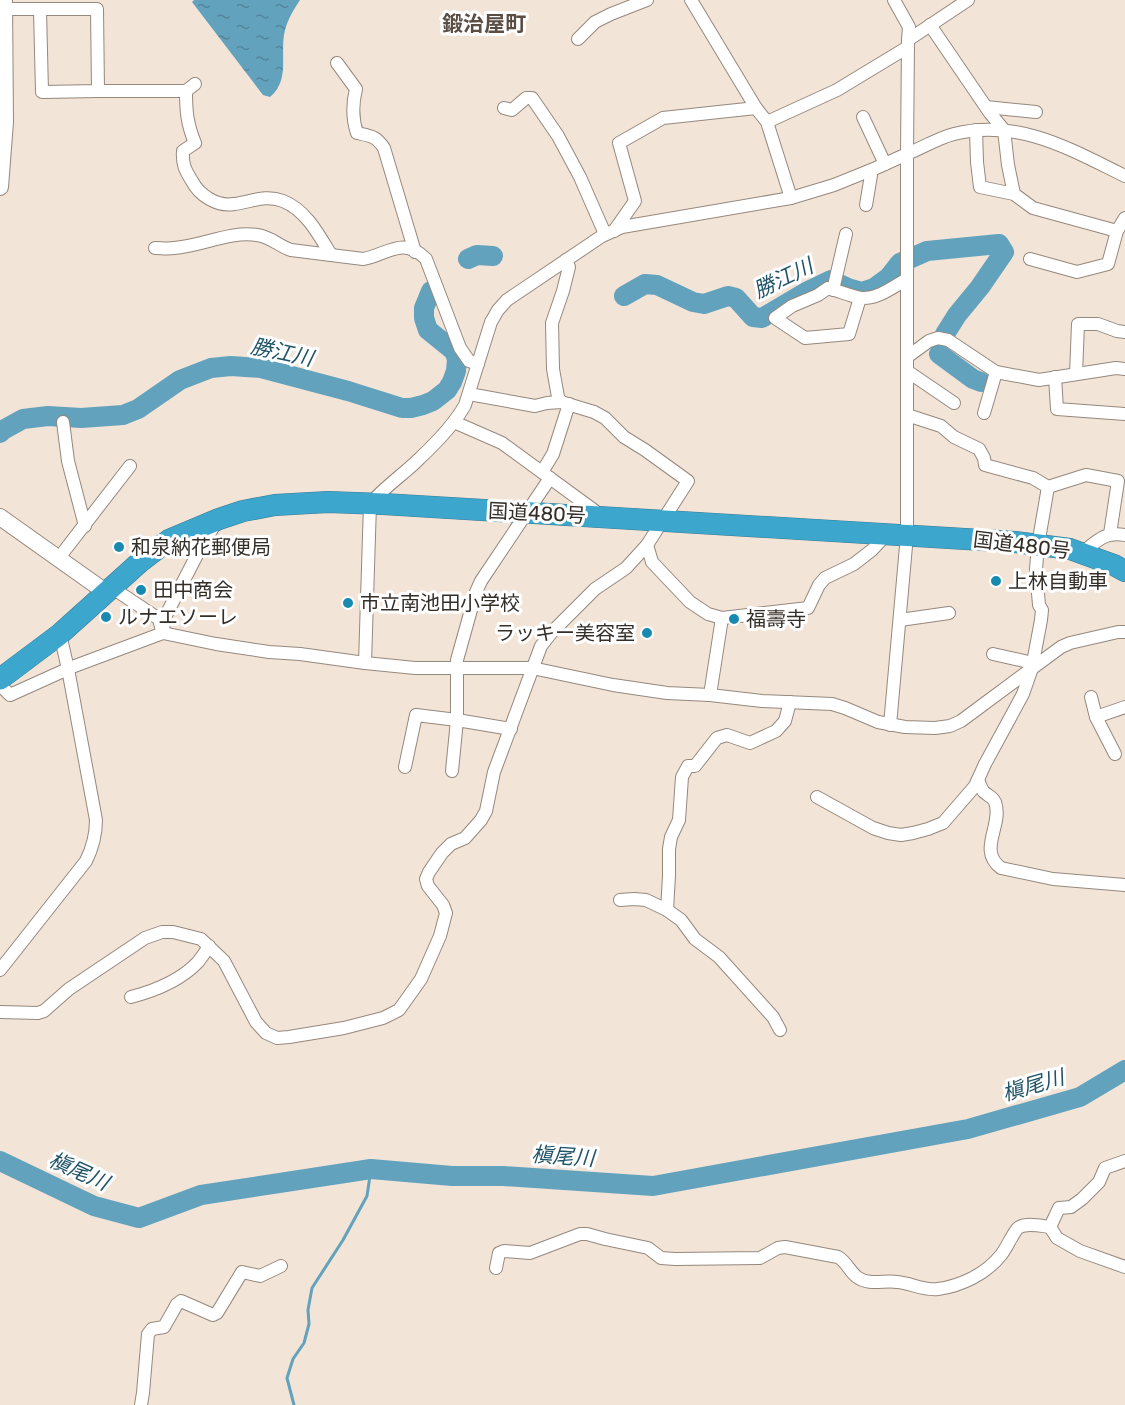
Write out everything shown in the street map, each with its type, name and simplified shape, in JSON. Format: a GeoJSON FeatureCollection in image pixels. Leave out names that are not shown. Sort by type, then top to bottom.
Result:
{"type":"FeatureCollection","features":[{"type":"Feature","properties":{"kind":"highway","name":"国道480号"},"geometry":{"type":"LineString","coordinates":[[0,679],[60,634],[140,562],[169,540],[219,519],[275,505],[328,502],[370,504],[1015,542],[1070,549],[1125,571]]}},
{"type":"Feature","properties":{"kind":"street"},"geometry":{"type":"LineString","coordinates":[[578,39],[595,22],[647,0]]}},
{"type":"Feature","properties":{"kind":"street"},"geometry":{"type":"LineString","coordinates":[[691,0],[756,108],[767,122],[791,198]]}},
{"type":"Feature","properties":{"kind":"street"},"geometry":{"type":"LineString","coordinates":[[890,725],[903,582],[897,534],[907,415],[909,27],[894,0]]}},
{"type":"Feature","properties":{"kind":"street"},"geometry":{"type":"LineString","coordinates":[[767,122],[837,90],[968,0]]}},
{"type":"Feature","properties":{"kind":"street"},"geometry":{"type":"LineString","coordinates":[[0,187],[5,122],[3,6],[40,10],[64,5],[97,9],[98,91]]}},
{"type":"Feature","properties":{"kind":"street"},"geometry":{"type":"LineString","coordinates":[[40,10],[42,92],[191,88],[186,111],[195,143],[183,151],[182,161],[195,187],[211,200],[232,205],[254,199],[281,200],[293,206],[303,215],[317,231],[331,255]]}},
{"type":"Feature","properties":{"kind":"street"},"geometry":{"type":"LineString","coordinates":[[930,25],[986,107],[1005,130],[1008,165],[1014,194]]}},
{"type":"Feature","properties":{"kind":"street"},"geometry":{"type":"LineString","coordinates":[[337,63],[356,89],[353,101],[353,123],[357,134],[372,136],[379,140],[384,148],[415,252]]}},
{"type":"Feature","properties":{"kind":"street"},"geometry":{"type":"LineString","coordinates":[[504,108],[512,110],[526,98],[532,98],[558,136],[610,233]]}},
{"type":"Feature","properties":{"kind":"street"},"geometry":{"type":"LineString","coordinates":[[986,107],[1036,112]]}},
{"type":"Feature","properties":{"kind":"street"},"geometry":{"type":"LineString","coordinates":[[610,233],[635,201],[619,144],[663,118],[756,108]]}},
{"type":"Feature","properties":{"kind":"street"},"geometry":{"type":"LineString","coordinates":[[863,117],[885,164]]}},
{"type":"Feature","properties":{"kind":"street"},"geometry":{"type":"LineString","coordinates":[[976,130],[980,187],[1014,194],[1033,208],[1117,231]]}},
{"type":"Feature","properties":{"kind":"street"},"geometry":{"type":"LineString","coordinates":[[365,663],[370,504],[384,488],[419,460],[454,422],[465,405],[491,322],[498,310],[507,300],[566,260],[622,227],[791,198],[834,185],[952,134],[976,130],[1005,130],[1043,138],[1125,176]]}},
{"type":"Feature","properties":{"kind":"street"},"geometry":{"type":"LineString","coordinates":[[866,205],[871,176],[869,171]]}},
{"type":"Feature","properties":{"kind":"street"},"geometry":{"type":"LineString","coordinates":[[1030,259],[1077,272],[1108,264],[1117,231],[1125,218]]}},
{"type":"Feature","properties":{"kind":"street"},"geometry":{"type":"LineString","coordinates":[[155,248],[174,248],[236,235],[254,234],[267,236],[291,250],[363,259],[396,247],[405,247],[421,254],[426,259],[460,348],[469,361],[478,364]]}},
{"type":"Feature","properties":{"kind":"street"},"geometry":{"type":"LineString","coordinates":[[834,285],[846,234]]}},
{"type":"Feature","properties":{"kind":"street"},"geometry":{"type":"LineString","coordinates":[[1110,256],[1125,256]]}},
{"type":"Feature","properties":{"kind":"street"},"geometry":{"type":"LineString","coordinates":[[565,403],[558,396],[553,369],[552,323],[569,267],[566,260]]}},
{"type":"Feature","properties":{"kind":"street"},"geometry":{"type":"LineString","coordinates":[[834,285],[860,298],[882,294],[907,267]]}},
{"type":"Feature","properties":{"kind":"street"},"geometry":{"type":"LineString","coordinates":[[834,285],[792,306],[775,318],[805,338],[849,334],[860,298]]}},
{"type":"Feature","properties":{"kind":"street"},"geometry":{"type":"LineString","coordinates":[[1076,374],[1078,324],[1098,324],[1125,332]]}},
{"type":"Feature","properties":{"kind":"street"},"geometry":{"type":"LineString","coordinates":[[907,357],[929,341],[938,338],[948,340],[996,372],[1039,380],[1116,368],[1125,369]]}},
{"type":"Feature","properties":{"kind":"street"},"geometry":{"type":"LineString","coordinates":[[907,371],[954,403]]}},
{"type":"Feature","properties":{"kind":"street"},"geometry":{"type":"LineString","coordinates":[[984,413],[996,372]]}},
{"type":"Feature","properties":{"kind":"street"},"geometry":{"type":"LineString","coordinates":[[1055,378],[1057,409],[1125,414]]}},
{"type":"Feature","properties":{"kind":"street"},"geometry":{"type":"LineString","coordinates":[[0,1012],[38,1013],[44,1011],[69,988],[145,938],[173,932],[201,939],[224,961],[256,1022],[266,1033],[277,1038],[344,1028],[383,1018],[399,1010],[422,979],[440,936],[446,913],[443,905],[428,886],[426,879],[442,853],[451,844],[465,838],[486,811],[494,772],[541,646],[595,589],[626,568],[647,545],[688,482],[624,437],[605,418],[594,412],[565,403],[534,406],[469,394]]}},
{"type":"Feature","properties":{"kind":"street"},"geometry":{"type":"LineString","coordinates":[[452,771],[457,720],[457,660],[478,586],[546,475],[565,403]]}},
{"type":"Feature","properties":{"kind":"street"},"geometry":{"type":"LineString","coordinates":[[907,415],[941,426],[954,437],[979,449],[986,465],[1033,478],[1048,487],[1086,475],[1118,481],[1110,534]]}},
{"type":"Feature","properties":{"kind":"street"},"geometry":{"type":"LineString","coordinates":[[63,422],[68,461],[85,526]]}},
{"type":"Feature","properties":{"kind":"street"},"geometry":{"type":"LineString","coordinates":[[454,422],[502,443],[595,511],[595,516]]}},
{"type":"Feature","properties":{"kind":"street"},"geometry":{"type":"LineString","coordinates":[[58,559],[130,466]]}},
{"type":"Feature","properties":{"kind":"street"},"geometry":{"type":"LineString","coordinates":[[817,797],[873,828],[888,833],[907,834],[943,823],[967,797],[1023,694],[1032,666],[1042,610],[1036,569],[1048,487]]}},
{"type":"Feature","properties":{"kind":"street"},"geometry":{"type":"LineString","coordinates":[[0,517],[106,592],[117,591],[159,619],[163,633]]}},
{"type":"Feature","properties":{"kind":"street"},"geometry":{"type":"LineString","coordinates":[[163,633],[164,619],[200,549],[219,519]]}},
{"type":"Feature","properties":{"kind":"street"},"geometry":{"type":"LineString","coordinates":[[1082,553],[1103,536],[1117,533],[1125,535]]}},
{"type":"Feature","properties":{"kind":"street"},"geometry":{"type":"LineString","coordinates":[[647,545],[652,562],[690,602],[708,614],[722,618],[807,608],[825,578],[854,564],[897,534]]}},
{"type":"Feature","properties":{"kind":"street"},"geometry":{"type":"LineString","coordinates":[[900,620],[949,613]]}},
{"type":"Feature","properties":{"kind":"street"},"geometry":{"type":"LineString","coordinates":[[710,695],[722,618]]}},
{"type":"Feature","properties":{"kind":"street"},"geometry":{"type":"LineString","coordinates":[[0,684],[10,695],[68,669],[163,633],[268,652],[415,668],[532,668],[613,685],[667,693],[832,705],[890,725],[935,728],[950,726],[961,721],[1060,647],[1125,632]]}},
{"type":"Feature","properties":{"kind":"street"},"geometry":{"type":"LineString","coordinates":[[0,970],[86,861],[96,832],[96,820],[60,634]]}},
{"type":"Feature","properties":{"kind":"street"},"geometry":{"type":"LineString","coordinates":[[993,654],[1032,666]]}},
{"type":"Feature","properties":{"kind":"street"},"geometry":{"type":"LineString","coordinates":[[1091,697],[1096,717],[1115,754]]}},
{"type":"Feature","properties":{"kind":"street"},"geometry":{"type":"LineString","coordinates":[[667,909],[669,849],[671,837],[679,820],[682,777],[688,766],[695,766],[717,738],[727,735],[750,742],[776,731],[785,721],[790,702]]}},
{"type":"Feature","properties":{"kind":"street"},"geometry":{"type":"LineString","coordinates":[[1096,717],[1125,707]]}},
{"type":"Feature","properties":{"kind":"street"},"geometry":{"type":"LineString","coordinates":[[405,767],[416,715],[511,729]]}},
{"type":"Feature","properties":{"kind":"street"},"geometry":{"type":"LineString","coordinates":[[978,780],[982,791],[993,798],[996,804],[991,854],[995,863],[1001,868],[1053,879],[1125,885]]}},
{"type":"Feature","properties":{"kind":"street"},"geometry":{"type":"LineString","coordinates":[[620,900],[634,898],[646,900],[667,909],[681,920],[695,939],[719,957],[773,1017],[780,1030]]}},
{"type":"Feature","properties":{"kind":"street"},"geometry":{"type":"LineString","coordinates":[[131,997],[151,991],[187,971],[199,961],[209,946]]}},
{"type":"Feature","properties":{"kind":"street"},"geometry":{"type":"LineString","coordinates":[[1050,1227],[1059,1208],[1071,1207],[1099,1182],[1105,1168],[1125,1161]]}},
{"type":"Feature","properties":{"kind":"street"},"geometry":{"type":"LineString","coordinates":[[496,1268],[500,1252],[530,1254],[580,1234],[587,1234],[648,1248],[661,1258],[675,1259],[760,1258],[778,1248],[785,1247],[838,1257],[857,1278],[873,1282],[896,1281],[935,1290],[961,1282],[987,1270],[1001,1255],[1020,1227],[1029,1225],[1050,1227]]}},
{"type":"Feature","properties":{"kind":"street"},"geometry":{"type":"LineString","coordinates":[[1050,1227],[1057,1238],[1080,1251],[1125,1267]]}},
{"type":"Feature","properties":{"kind":"street"},"geometry":{"type":"LineString","coordinates":[[141,1405],[148,1335],[153,1329],[164,1327],[177,1304],[181,1301],[213,1315],[217,1313],[242,1272],[260,1276],[281,1266]]}},
{"type":"Feature","properties":{"kind":"water"},"geometry":{"type":"Polygon","coordinates":[[[194,0],[300,0],[285,30],[282,74],[276,90],[270,97],[263,95],[192,2],[194,0]]]}},
{"type":"Feature","properties":{"kind":"waterway","name":"勝江川"},"geometry":{"type":"LineString","coordinates":[[624,296],[645,284],[657,285],[693,302],[704,304],[728,296],[736,298],[753,317],[762,318],[831,280],[862,292],[874,288],[889,277],[900,263],[927,251],[999,244],[1004,252],[945,334]]}},
{"type":"Feature","properties":{"kind":"waterway","name":"勝江川"},"geometry":{"type":"LineString","coordinates":[[468,259],[477,255],[493,256]]}},
{"type":"Feature","properties":{"kind":"waterway","name":"勝江川"},"geometry":{"type":"LineString","coordinates":[[0,433],[23,419],[48,416],[81,418],[123,415],[138,409],[180,380],[211,368],[231,366],[261,368],[402,408],[423,405],[433,401],[447,390],[456,371],[457,359],[454,351],[428,330],[424,308],[431,291]]}},
{"type":"Feature","properties":{"kind":"waterway","name":"勝江川"},"geometry":{"type":"LineString","coordinates":[[939,354],[973,379],[981,382]]}},
{"type":"Feature","properties":{"kind":"waterway","name":"槇尾川"},"geometry":{"type":"LineString","coordinates":[[0,1161],[94,1206],[139,1218],[201,1195],[371,1169],[452,1176],[503,1176],[653,1186],[968,1129],[1080,1097],[1125,1070]]}},
{"type":"Feature","properties":{"kind":"waterway"},"geometry":{"type":"LineString","coordinates":[[294,1405],[287,1378],[293,1359],[304,1343],[309,1324],[308,1310],[312,1288],[343,1240],[367,1196],[371,1169]]}},
{"type":"Feature","properties":{"kind":"place","name":"和泉納花郵便局"},"geometry":{"type":"Point","coordinates":[119,547]}},
{"type":"Feature","properties":{"kind":"place","name":"上林自動車"},"geometry":{"type":"Point","coordinates":[996,581]}},
{"type":"Feature","properties":{"kind":"place","name":"田中商会"},"geometry":{"type":"Point","coordinates":[141,590]}},
{"type":"Feature","properties":{"kind":"place","name":"市立南池田小学校"},"geometry":{"type":"Point","coordinates":[348,603]}},
{"type":"Feature","properties":{"kind":"place","name":"ルナエソーレ"},"geometry":{"type":"Point","coordinates":[106,617]}},
{"type":"Feature","properties":{"kind":"place","name":"福壽寺"},"geometry":{"type":"Point","coordinates":[734,619]}},
{"type":"Feature","properties":{"kind":"place","name":"ラッキー美容室"},"geometry":{"type":"Point","coordinates":[647,633]}},
{"type":"Feature","properties":{"kind":"district","name":"鍛治屋町"},"geometry":{"type":"Point","coordinates":[484,23]}}]}
